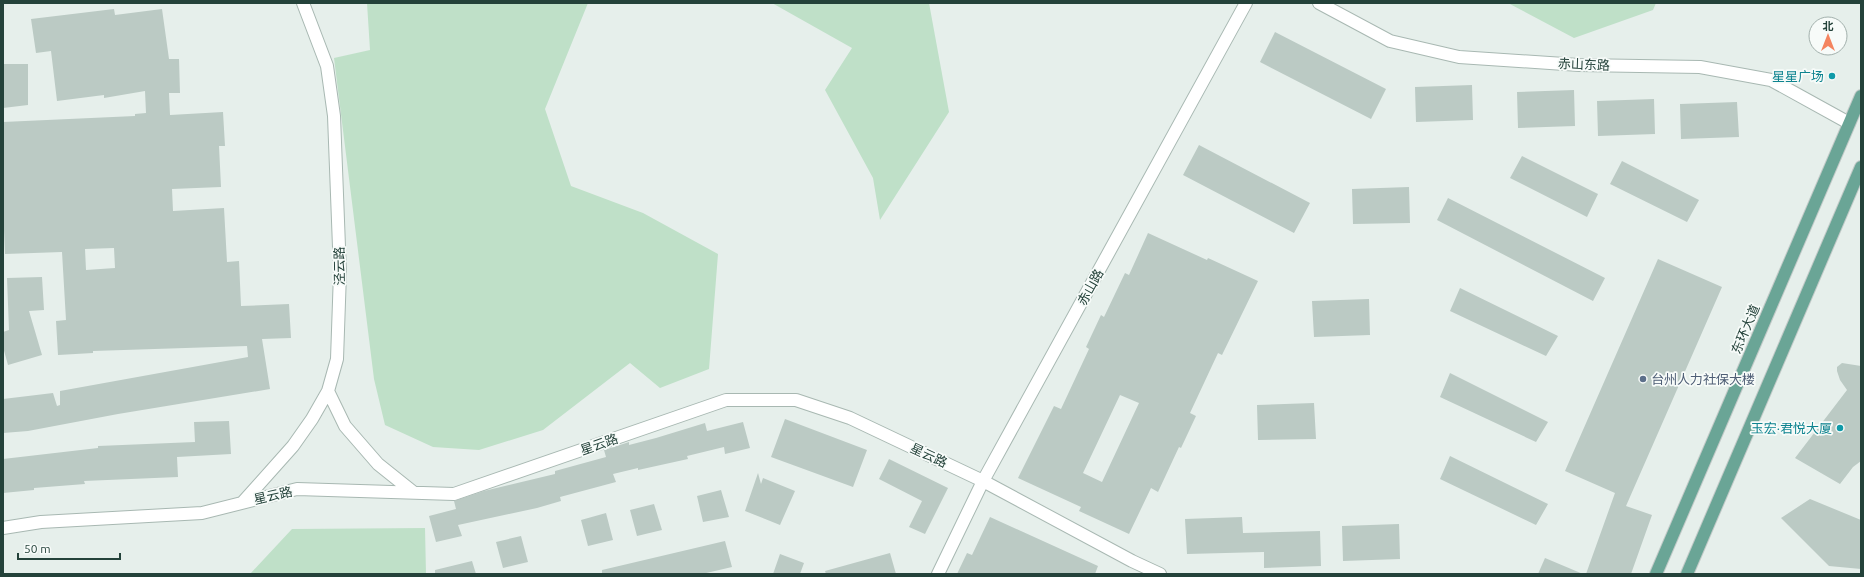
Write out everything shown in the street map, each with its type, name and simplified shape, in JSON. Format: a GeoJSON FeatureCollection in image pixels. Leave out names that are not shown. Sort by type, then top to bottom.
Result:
{"type":"FeatureCollection","features":[{"type":"Feature","properties":{"kind":"main road","name":"东环大道"},"geometry":{"type":"LineString","coordinates":[[1656,574],[1861,96]]}},
{"type":"Feature","properties":{"kind":"main road"},"geometry":{"type":"LineString","coordinates":[[1687,574],[1861,167]]}},
{"type":"Feature","properties":{"kind":"street","name":"泾云路"},"geometry":{"type":"LineString","coordinates":[[243,502],[293,446],[328,391],[337,359],[340,273],[334,116],[327,66],[303,3]]}},
{"type":"Feature","properties":{"kind":"street","name":"赤山路"},"geometry":{"type":"LineString","coordinates":[[938,574],[983,481],[1246,3]]}},
{"type":"Feature","properties":{"kind":"street","name":"赤山东路"},"geometry":{"type":"LineString","coordinates":[[1319,3],[1390,41],[1458,57],[1579,65],[1700,66],[1771,80],[1849,123]]}},
{"type":"Feature","properties":{"kind":"street"},"geometry":{"type":"LineString","coordinates":[[328,391],[345,426],[378,464],[413,492]]}},
{"type":"Feature","properties":{"kind":"street","name":"星云路"},"geometry":{"type":"LineString","coordinates":[[3,528],[41,522],[202,513],[297,489],[454,494],[726,400],[796,400],[850,418],[983,481],[1132,561],[1160,574]]}},
{"type":"Feature","properties":{"kind":"green space"},"geometry":{"type":"Polygon","coordinates":[[[367,3],[588,3],[545,109],[571,186],[643,213],[718,254],[709,369],[660,388],[630,363],[543,430],[479,450],[433,447],[385,425],[374,379],[334,58],[370,50],[367,3]]]}},
{"type":"Feature","properties":{"kind":"green space"},"geometry":{"type":"Polygon","coordinates":[[[772,3],[929,3],[949,112],[880,220],[873,178],[825,90],[852,48],[772,3]]]}},
{"type":"Feature","properties":{"kind":"green space"},"geometry":{"type":"Polygon","coordinates":[[[1508,3],[1656,3],[1653,10],[1574,38],[1508,3]]]}},
{"type":"Feature","properties":{"kind":"green space"},"geometry":{"type":"Polygon","coordinates":[[[425,528],[426,574],[250,574],[292,529],[425,528]]]}},
{"type":"Feature","properties":{"kind":"building"},"geometry":{"type":"Polygon","coordinates":[[[114,9],[115,15],[162,9],[169,59],[179,59],[180,93],[169,93],[170,115],[223,112],[225,146],[219,146],[221,187],[172,189],[173,211],[224,208],[227,262],[239,261],[241,306],[289,304],[291,338],[262,339],[270,389],[118,414],[28,431],[3,433],[3,399],[53,393],[57,406],[60,405],[60,391],[248,357],[247,346],[93,351],[93,353],[58,355],[56,321],[66,320],[62,252],[5,254],[3,207],[3,122],[135,116],[135,114],[146,113],[145,91],[104,98],[104,95],[57,101],[51,51],[36,53],[31,19],[114,9]],[[114,248],[85,249],[86,270],[115,268],[114,248]]]}},
{"type":"Feature","properties":{"kind":"building"},"geometry":{"type":"Polygon","coordinates":[[[1275,32],[1386,89],[1371,119],[1260,62],[1275,32]]]}},
{"type":"Feature","properties":{"kind":"building"},"geometry":{"type":"Polygon","coordinates":[[[3,64],[28,64],[28,105],[3,108],[3,64]]]}},
{"type":"Feature","properties":{"kind":"building"},"geometry":{"type":"Polygon","coordinates":[[[1472,85],[1473,120],[1416,122],[1415,87],[1472,85]]]}},
{"type":"Feature","properties":{"kind":"building"},"geometry":{"type":"Polygon","coordinates":[[[1574,90],[1575,126],[1518,128],[1517,92],[1574,90]]]}},
{"type":"Feature","properties":{"kind":"building"},"geometry":{"type":"Polygon","coordinates":[[[1654,99],[1655,134],[1598,136],[1597,101],[1654,99]]]}},
{"type":"Feature","properties":{"kind":"building"},"geometry":{"type":"Polygon","coordinates":[[[1737,102],[1739,137],[1681,139],[1680,104],[1737,102]]]}},
{"type":"Feature","properties":{"kind":"building"},"geometry":{"type":"Polygon","coordinates":[[[1199,145],[1310,203],[1294,233],[1183,175],[1199,145]]]}},
{"type":"Feature","properties":{"kind":"building"},"geometry":{"type":"Polygon","coordinates":[[[1522,156],[1598,194],[1587,217],[1510,178],[1522,156]]]}},
{"type":"Feature","properties":{"kind":"building"},"geometry":{"type":"Polygon","coordinates":[[[1622,161],[1699,200],[1687,222],[1610,184],[1622,161]]]}},
{"type":"Feature","properties":{"kind":"building"},"geometry":{"type":"Polygon","coordinates":[[[1409,187],[1410,223],[1353,224],[1352,189],[1409,187]]]}},
{"type":"Feature","properties":{"kind":"building"},"geometry":{"type":"Polygon","coordinates":[[[1448,198],[1605,278],[1593,301],[1437,220],[1448,198]]]}},
{"type":"Feature","properties":{"kind":"building"},"geometry":{"type":"Polygon","coordinates":[[[1148,233],[1258,281],[1222,355],[1218,353],[1190,413],[1196,416],[1181,448],[1179,447],[1158,492],[1151,488],[1129,534],[1079,511],[1081,507],[1018,478],[1054,406],[1061,409],[1089,349],[1086,347],[1101,315],[1104,317],[1125,273],[1129,275],[1148,233]],[[1120,395],[1083,473],[1102,482],[1139,403],[1120,395]]]}},
{"type":"Feature","properties":{"kind":"building","name":"台州人力社保大楼"},"geometry":{"type":"Polygon","coordinates":[[[1658,259],[1722,287],[1626,506],[1652,515],[1631,574],[1586,574],[1615,493],[1565,471],[1658,259]]]}},
{"type":"Feature","properties":{"kind":"building"},"geometry":{"type":"Polygon","coordinates":[[[42,277],[44,310],[29,311],[42,355],[8,365],[3,347],[3,332],[9,330],[7,278],[42,277]]]}},
{"type":"Feature","properties":{"kind":"building"},"geometry":{"type":"Polygon","coordinates":[[[1460,288],[1558,336],[1546,356],[1450,311],[1460,288]]]}},
{"type":"Feature","properties":{"kind":"building"},"geometry":{"type":"Polygon","coordinates":[[[1369,299],[1370,335],[1314,337],[1312,301],[1369,299]]]}},
{"type":"Feature","properties":{"kind":"building","name":"玉宏·君悦大厦"},"geometry":{"type":"Polygon","coordinates":[[[1842,363],[1861,366],[1861,461],[1853,467],[1840,484],[1795,458],[1847,390],[1840,380],[1837,371],[1837,367],[1842,363]]]}},
{"type":"Feature","properties":{"kind":"building"},"geometry":{"type":"Polygon","coordinates":[[[1450,373],[1548,422],[1536,442],[1440,397],[1450,373]]]}},
{"type":"Feature","properties":{"kind":"building"},"geometry":{"type":"Polygon","coordinates":[[[1314,403],[1316,439],[1258,440],[1257,405],[1314,403]]]}},
{"type":"Feature","properties":{"kind":"building"},"geometry":{"type":"Polygon","coordinates":[[[785,419],[867,450],[853,487],[771,457],[785,419]]]}},
{"type":"Feature","properties":{"kind":"building"},"geometry":{"type":"Polygon","coordinates":[[[229,421],[231,454],[177,457],[178,477],[84,481],[85,484],[34,488],[34,490],[3,493],[3,459],[98,448],[98,446],[195,442],[194,422],[229,421]]]}},
{"type":"Feature","properties":{"kind":"building"},"geometry":{"type":"Polygon","coordinates":[[[743,422],[750,448],[725,454],[724,447],[687,456],[688,459],[613,474],[616,482],[560,497],[561,501],[537,508],[458,525],[462,536],[436,542],[429,516],[456,509],[454,501],[484,491],[555,474],[555,471],[606,457],[604,450],[629,442],[629,445],[705,423],[707,431],[743,422]]]}},
{"type":"Feature","properties":{"kind":"building"},"geometry":{"type":"Polygon","coordinates":[[[1450,456],[1548,504],[1536,525],[1440,479],[1450,456]]]}},
{"type":"Feature","properties":{"kind":"building"},"geometry":{"type":"Polygon","coordinates":[[[889,459],[948,488],[925,534],[909,527],[922,501],[879,479],[889,459]]]}},
{"type":"Feature","properties":{"kind":"building"},"geometry":{"type":"Polygon","coordinates":[[[758,473],[761,484],[763,478],[795,491],[780,525],[745,511],[758,473]]]}},
{"type":"Feature","properties":{"kind":"building"},"geometry":{"type":"Polygon","coordinates":[[[721,490],[729,517],[703,522],[697,496],[721,490]]]}},
{"type":"Feature","properties":{"kind":"building"},"geometry":{"type":"Polygon","coordinates":[[[1810,499],[1861,520],[1861,569],[1829,566],[1781,518],[1810,499]]]}},
{"type":"Feature","properties":{"kind":"building"},"geometry":{"type":"Polygon","coordinates":[[[654,504],[662,530],[637,536],[630,510],[654,504]]]}},
{"type":"Feature","properties":{"kind":"building"},"geometry":{"type":"Polygon","coordinates":[[[606,513],[613,540],[588,546],[581,520],[606,513]]]}},
{"type":"Feature","properties":{"kind":"building"},"geometry":{"type":"Polygon","coordinates":[[[990,517],[1098,566],[1095,574],[957,574],[967,553],[972,555],[990,517]]]}},
{"type":"Feature","properties":{"kind":"building"},"geometry":{"type":"Polygon","coordinates":[[[1242,517],[1243,533],[1320,531],[1321,566],[1264,568],[1264,552],[1187,554],[1185,519],[1242,517]]]}},
{"type":"Feature","properties":{"kind":"building"},"geometry":{"type":"Polygon","coordinates":[[[1399,524],[1400,559],[1343,561],[1342,526],[1399,524]]]}},
{"type":"Feature","properties":{"kind":"building"},"geometry":{"type":"Polygon","coordinates":[[[521,536],[528,562],[503,568],[496,542],[521,536]]]}},
{"type":"Feature","properties":{"kind":"building"},"geometry":{"type":"Polygon","coordinates":[[[725,541],[732,567],[702,574],[602,574],[602,570],[725,541]]]}},
{"type":"Feature","properties":{"kind":"building"},"geometry":{"type":"Polygon","coordinates":[[[890,553],[896,574],[826,574],[825,571],[890,553]]]}},
{"type":"Feature","properties":{"kind":"building"},"geometry":{"type":"Polygon","coordinates":[[[780,554],[804,563],[800,574],[773,574],[780,554]]]}},
{"type":"Feature","properties":{"kind":"building"},"geometry":{"type":"Polygon","coordinates":[[[1545,558],[1583,574],[1538,574],[1545,558]]]}},
{"type":"Feature","properties":{"kind":"building"},"geometry":{"type":"Polygon","coordinates":[[[472,561],[476,574],[435,574],[435,570],[472,561]]]}},
{"type":"Feature","properties":{"kind":"place","name":"星星广场"},"geometry":{"type":"Point","coordinates":[1832,76]}},
{"type":"Feature","properties":{"kind":"place","name":"台州人力社保大楼"},"geometry":{"type":"Point","coordinates":[1643,379]}},
{"type":"Feature","properties":{"kind":"place","name":"玉宏·君悦大厦"},"geometry":{"type":"Point","coordinates":[1840,428]}}]}
